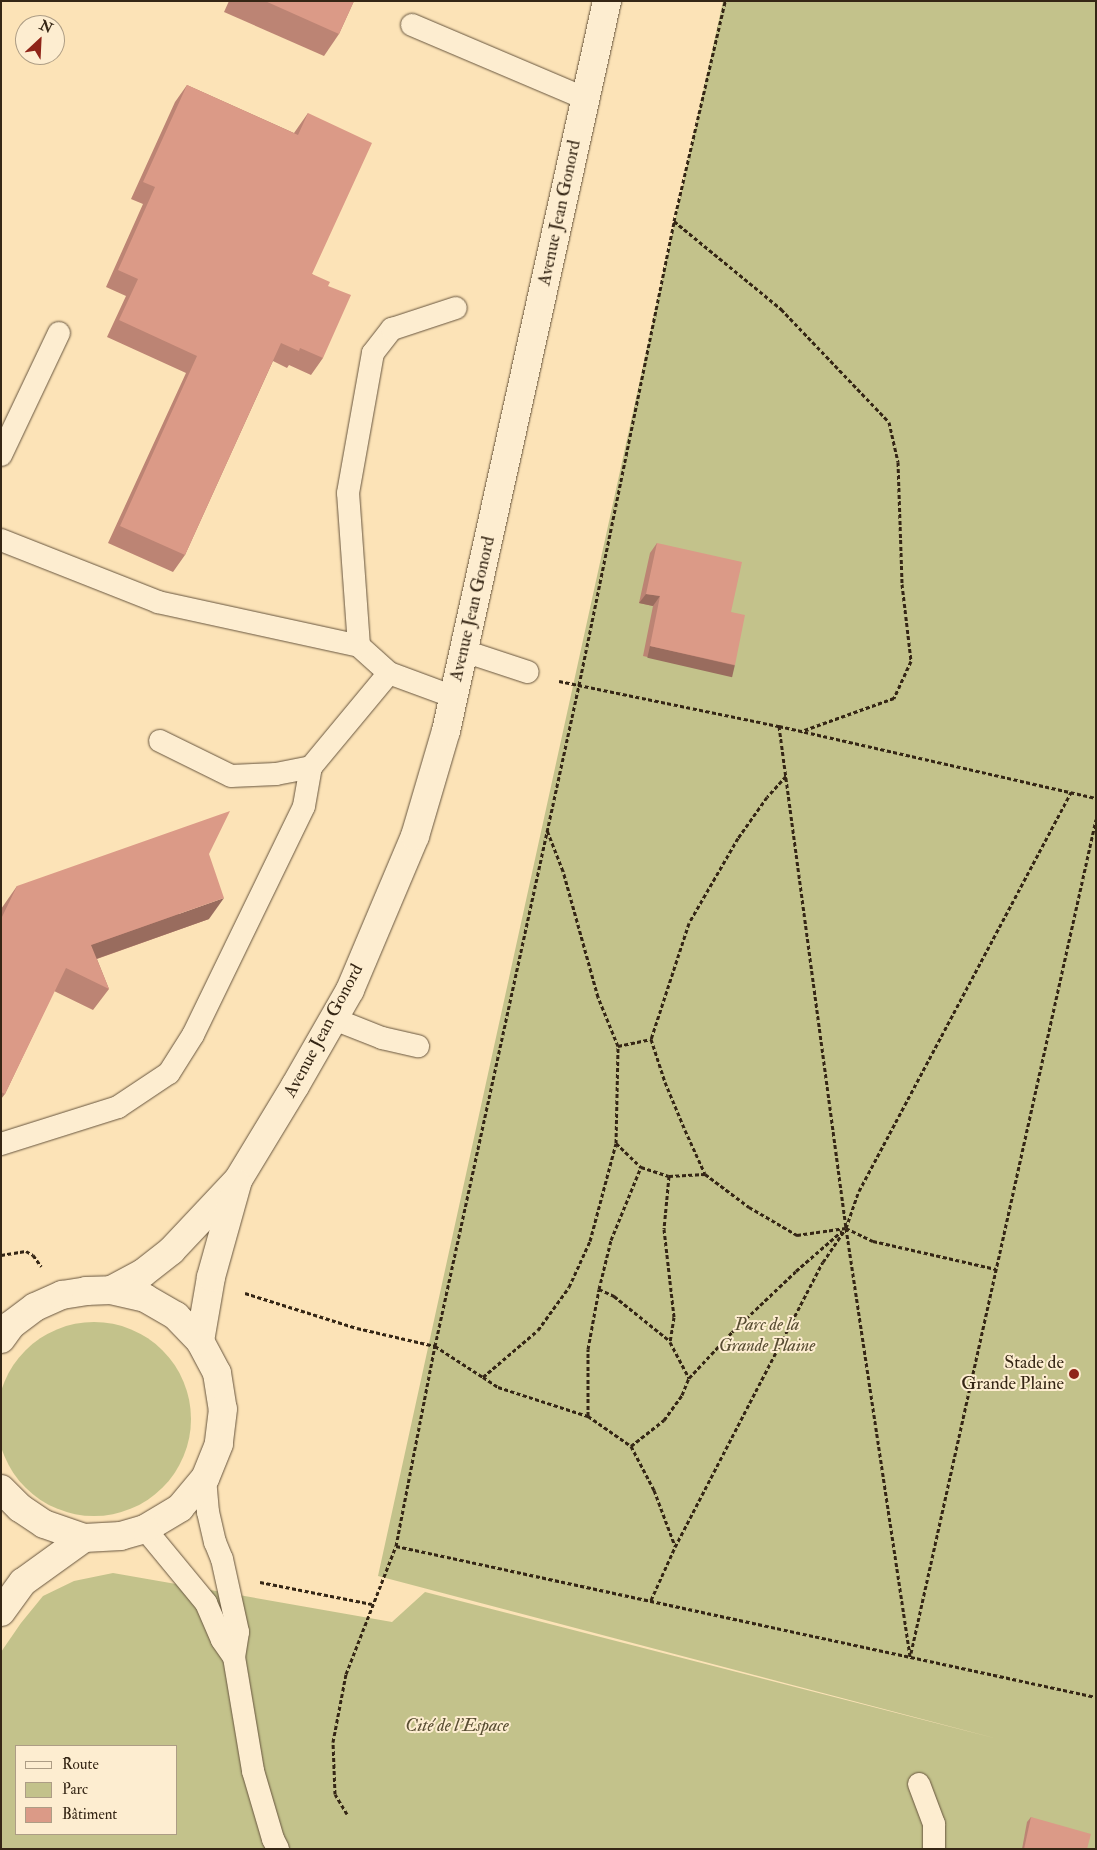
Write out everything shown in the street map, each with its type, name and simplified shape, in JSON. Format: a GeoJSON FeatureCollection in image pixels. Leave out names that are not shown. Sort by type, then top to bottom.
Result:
{"type":"FeatureCollection","features":[{"type":"Feature","properties":{"kind":"street","name":"Avenue Jean Gonord"},"geometry":{"type":"LineString","coordinates":[[110,1290],[143,1273],[171,1251],[238,1180],[350,990],[415,836],[454,697],[607,1]]}},
{"type":"Feature","properties":{"kind":"street","name":"Avenue Jean Gonord"},"geometry":{"type":"LineString","coordinates":[[200,1341],[211,1276],[238,1180]]}},
{"type":"Feature","properties":{"kind":"street"},"geometry":{"type":"LineString","coordinates":[[1,1339],[11,1325],[35,1307],[62,1295],[110,1290],[145,1298],[176,1316],[200,1341],[217,1373],[223,1409],[219,1444],[206,1478],[180,1508],[145,1529],[121,1536],[84,1538],[44,1524],[20,1508],[1,1488]]}},
{"type":"Feature","properties":{"kind":"street"},"geometry":{"type":"LineString","coordinates":[[1,1612],[23,1582],[84,1538]]}},
{"type":"Feature","properties":{"kind":"lane"},"geometry":{"type":"LineString","coordinates":[[412,25],[586,99]]}},
{"type":"Feature","properties":{"kind":"lane"},"geometry":{"type":"LineString","coordinates":[[359,646],[348,494],[373,353],[392,329],[456,308]]}},
{"type":"Feature","properties":{"kind":"lane"},"geometry":{"type":"LineString","coordinates":[[1,455],[59,333]]}},
{"type":"Feature","properties":{"kind":"lane"},"geometry":{"type":"LineString","coordinates":[[1,540],[158,602],[359,646],[389,674],[454,697]]}},
{"type":"Feature","properties":{"kind":"lane"},"geometry":{"type":"LineString","coordinates":[[464,651],[528,672]]}},
{"type":"Feature","properties":{"kind":"lane"},"geometry":{"type":"LineString","coordinates":[[1,1144],[118,1107],[169,1073],[194,1035],[304,806],[311,767],[389,674]]}},
{"type":"Feature","properties":{"kind":"lane"},"geometry":{"type":"LineString","coordinates":[[160,741],[231,776],[276,774],[311,767]]}},
{"type":"Feature","properties":{"kind":"lane"},"geometry":{"type":"LineString","coordinates":[[334,1019],[382,1038],[418,1046]]}},
{"type":"Feature","properties":{"kind":"lane"},"geometry":{"type":"LineString","coordinates":[[206,1478],[208,1512],[215,1542],[222,1559],[238,1632],[234,1656],[253,1771],[278,1849]]}},
{"type":"Feature","properties":{"kind":"lane"},"geometry":{"type":"LineString","coordinates":[[145,1529],[206,1603],[222,1640],[234,1656]]}},
{"type":"Feature","properties":{"kind":"lane"},"geometry":{"type":"LineString","coordinates":[[919,1784],[934,1824],[934,1849]]}},
{"type":"Feature","properties":{"kind":"path"},"geometry":{"type":"LineString","coordinates":[[347,1814],[335,1794],[333,1742],[346,1674],[396,1546],[435,1346],[579,685],[674,221],[725,1]]}},
{"type":"Feature","properties":{"kind":"path"},"geometry":{"type":"LineString","coordinates":[[674,221],[782,309],[889,422],[898,462],[902,584],[911,661],[894,698],[802,731]]}},
{"type":"Feature","properties":{"kind":"path"},"geometry":{"type":"LineString","coordinates":[[528,672],[541,677],[802,731],[1096,798]]}},
{"type":"Feature","properties":{"kind":"path"},"geometry":{"type":"LineString","coordinates":[[779,726],[846,1228],[910,1657]]}},
{"type":"Feature","properties":{"kind":"path"},"geometry":{"type":"LineString","coordinates":[[786,776],[767,797],[738,838],[689,923],[651,1039],[665,1082],[705,1174],[749,1207],[797,1235],[846,1228],[873,1241],[996,1269]]}},
{"type":"Feature","properties":{"kind":"path"},"geometry":{"type":"LineString","coordinates":[[651,1600],[675,1547],[823,1262],[846,1228],[859,1191],[1071,792]]}},
{"type":"Feature","properties":{"kind":"path"},"geometry":{"type":"LineString","coordinates":[[910,1657],[1096,819]]}},
{"type":"Feature","properties":{"kind":"path"},"geometry":{"type":"LineString","coordinates":[[483,1377],[538,1330],[569,1287],[590,1241],[616,1143],[618,1046],[598,997],[562,871],[547,830]]}},
{"type":"Feature","properties":{"kind":"path"},"geometry":{"type":"LineString","coordinates":[[618,1046],[651,1039]]}},
{"type":"Feature","properties":{"kind":"path"},"geometry":{"type":"LineString","coordinates":[[616,1143],[641,1166],[669,1176],[705,1174]]}},
{"type":"Feature","properties":{"kind":"path"},"geometry":{"type":"LineString","coordinates":[[588,1416],[588,1349],[599,1289],[611,1240],[641,1166]]}},
{"type":"Feature","properties":{"kind":"path"},"geometry":{"type":"LineString","coordinates":[[669,1176],[665,1195],[664,1229],[674,1317],[670,1342]]}},
{"type":"Feature","properties":{"kind":"path"},"geometry":{"type":"LineString","coordinates":[[631,1446],[664,1420],[682,1394],[689,1378],[767,1298],[846,1228]]}},
{"type":"Feature","properties":{"kind":"path"},"geometry":{"type":"LineString","coordinates":[[211,1276],[238,1290],[310,1314],[435,1346],[498,1387],[588,1416],[631,1446],[654,1490],[675,1547]]}},
{"type":"Feature","properties":{"kind":"path"},"geometry":{"type":"LineString","coordinates":[[599,1289],[614,1296],[670,1342],[689,1378]]}},
{"type":"Feature","properties":{"kind":"path"},"geometry":{"type":"LineString","coordinates":[[396,1546],[1096,1697]]}},
{"type":"Feature","properties":{"kind":"path"},"geometry":{"type":"LineString","coordinates":[[256,1581],[372,1604]]}},
{"type":"Feature","properties":{"kind":"green space","name":"Parc de la Grande Plaine"},"geometry":{"type":"Polygon","coordinates":[[[723,1],[1096,1],[1096,1849],[1,1849],[1,1652],[43,1596],[74,1581],[113,1573],[392,1622],[425,1592],[998,1739],[378,1576],[723,1]]]}},
{"type":"Feature","properties":{"kind":"green space"},"geometry":{"type":"Polygon","coordinates":[[[94,1322],[113,1324],[140,1334],[155,1344],[169,1358],[179,1373],[189,1400],[189,1438],[179,1465],[169,1480],[155,1494],[140,1504],[113,1514],[94,1516],[75,1514],[57,1508],[40,1499],[14,1473],[5,1456],[-1,1438],[-1,1400],[5,1382],[14,1365],[40,1339],[57,1330],[75,1324],[94,1322]]]}},
{"type":"Feature","properties":{"kind":"building"},"geometry":{"type":"Polygon","coordinates":[[[265,1],[354,1],[339,34],[265,1]]]}},
{"type":"Feature","properties":{"kind":"building"},"geometry":{"type":"Polygon","coordinates":[[[187,85],[298,135],[308,113],[372,143],[312,274],[330,282],[328,286],[351,295],[323,358],[300,348],[299,351],[281,343],[185,555],[120,526],[197,356],[119,320],[138,279],[118,270],[155,187],[143,182],[187,85]]]}},
{"type":"Feature","properties":{"kind":"building"},"geometry":{"type":"Polygon","coordinates":[[[657,543],[742,562],[731,612],[745,615],[735,665],[650,646],[660,596],[646,594],[657,543]]]}},
{"type":"Feature","properties":{"kind":"building"},"geometry":{"type":"Polygon","coordinates":[[[230,811],[209,854],[224,898],[91,945],[109,989],[66,968],[5,1094],[1,1092],[1,919],[17,886],[230,811]]]}},
{"type":"Feature","properties":{"kind":"building"},"geometry":{"type":"Polygon","coordinates":[[[1031,1817],[1091,1834],[1087,1849],[1024,1849],[1031,1817]]]}},
{"type":"Feature","properties":{"kind":"place","name":"Stade de Grande Plaine"},"geometry":{"type":"Point","coordinates":[1074,1374]}},
{"type":"Feature","properties":{"kind":"park label","name":"Cité de l'Espace"},"geometry":{"type":"Point","coordinates":[457,1726]}}]}
